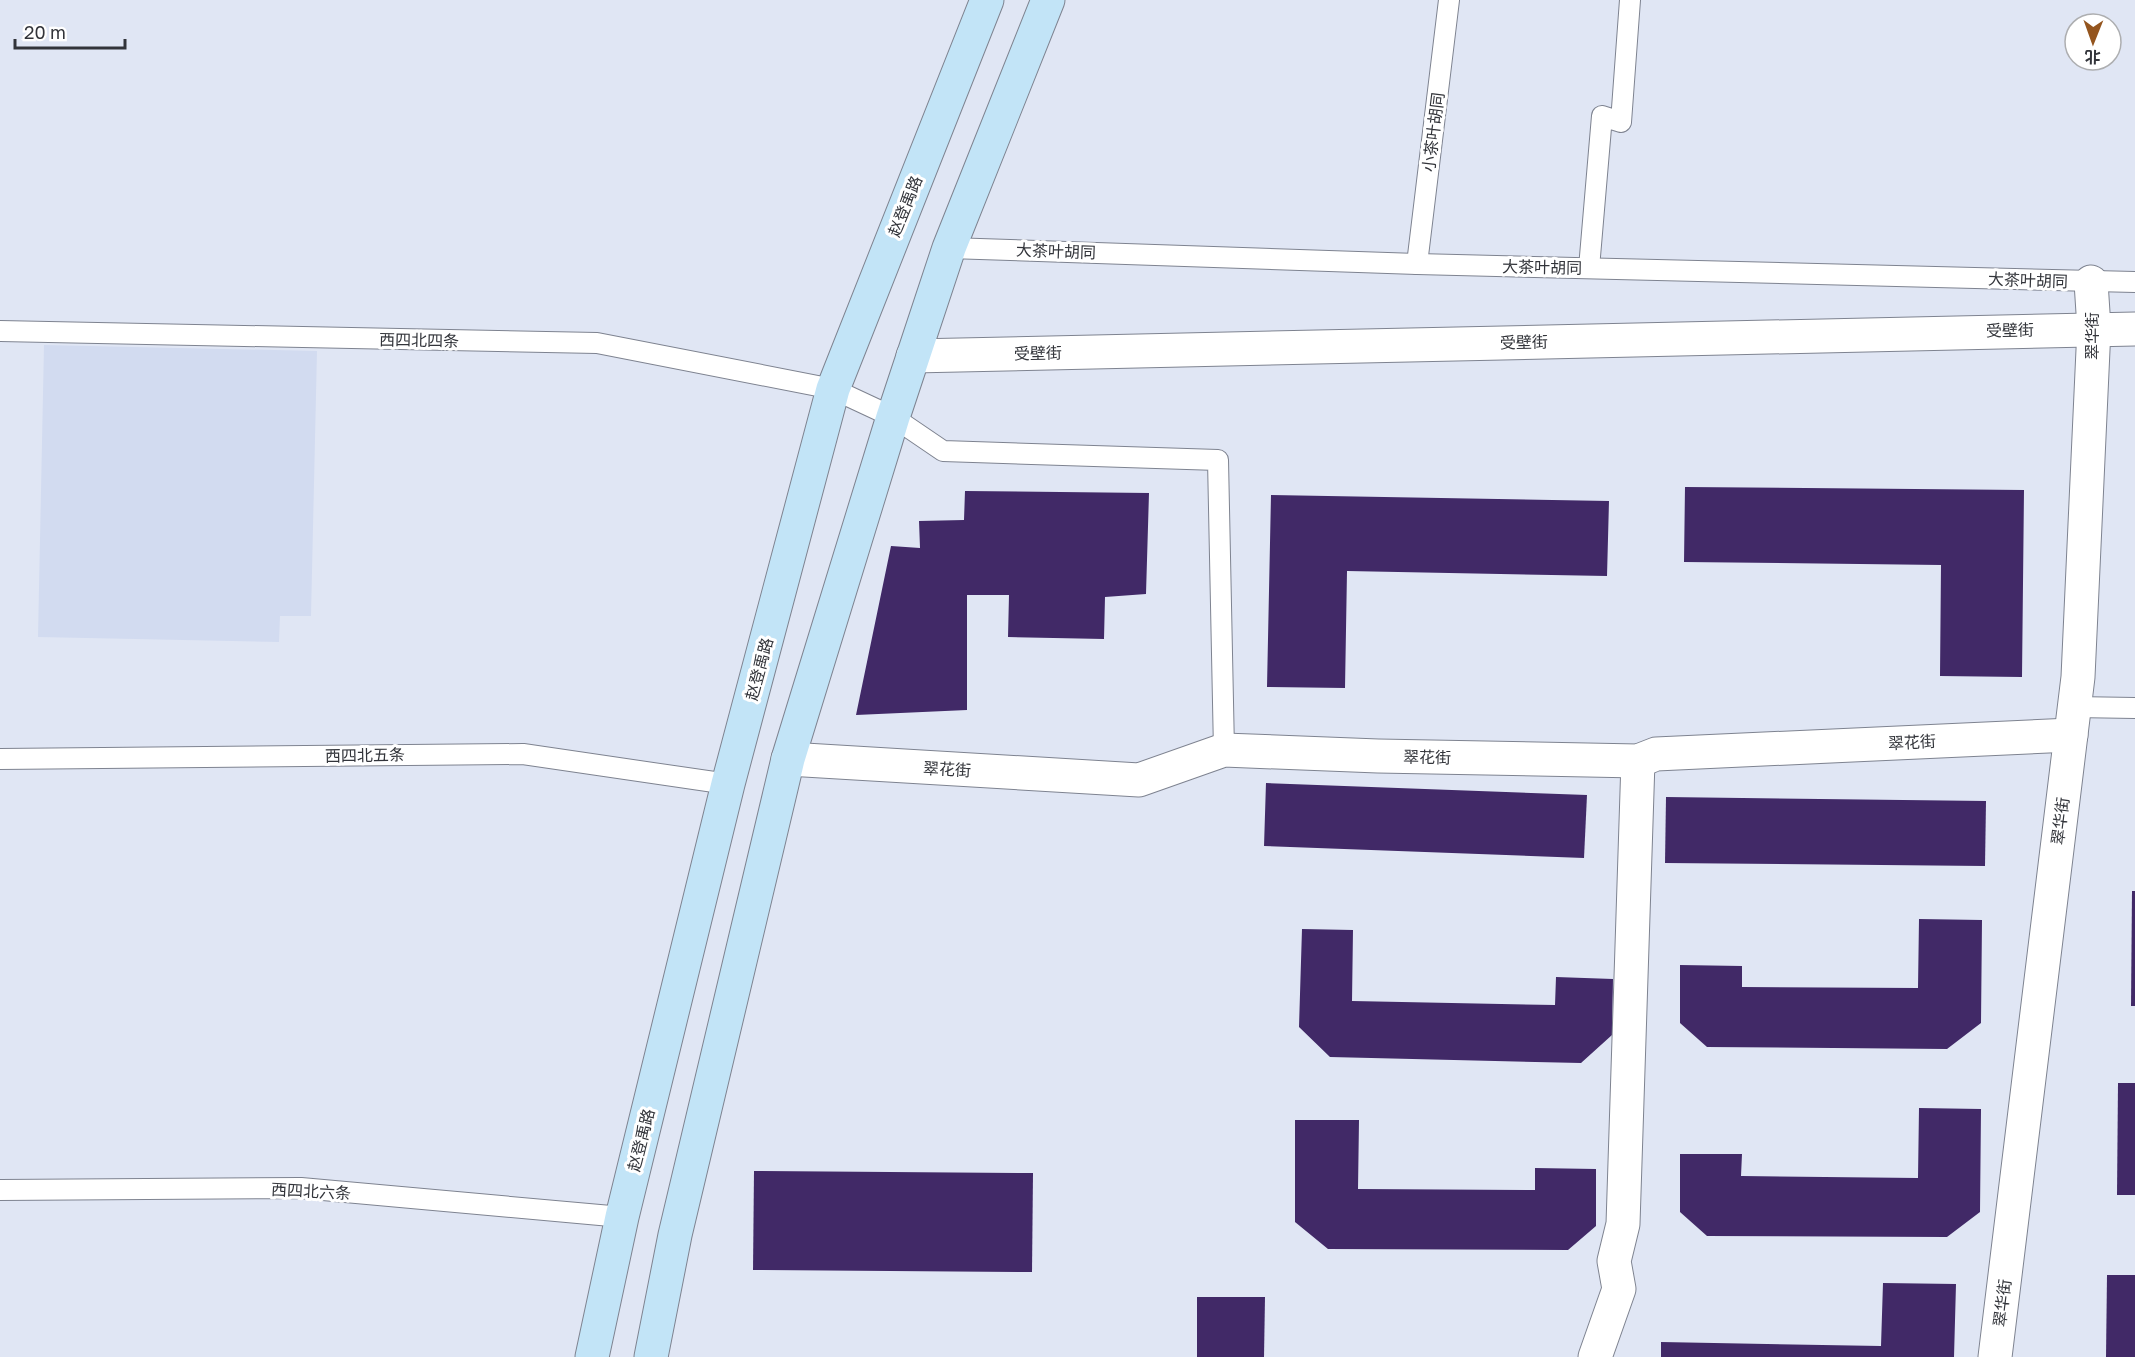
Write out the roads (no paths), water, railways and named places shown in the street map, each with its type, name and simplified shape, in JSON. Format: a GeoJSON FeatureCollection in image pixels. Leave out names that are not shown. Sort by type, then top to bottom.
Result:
{"type":"FeatureCollection","features":[{"type":"Feature","properties":{"kind":"main road","name":"赵登禹路"},"geometry":{"type":"LineString","coordinates":[[592,1357],[622,1217],[728,784],[833,389],[987,0]]}},
{"type":"Feature","properties":{"kind":"main road"},"geometry":{"type":"LineString","coordinates":[[651,1357],[675,1235],[788,759],[893,417],[949,248],[1048,0]]}},
{"type":"Feature","properties":{"kind":"street","name":"翠华街"},"geometry":{"type":"LineString","coordinates":[[1995,1357],[2078,677],[2094,328],[2091,282]]}},
{"type":"Feature","properties":{"kind":"street","name":"受壁街"},"geometry":{"type":"LineString","coordinates":[[913,357],[2094,328],[2135,329]]}},
{"type":"Feature","properties":{"kind":"street","name":"翠花街"},"geometry":{"type":"LineString","coordinates":[[788,759],[1139,780],[1224,750],[1378,756],[1638,761],[1656,754],[2072,721]]}},
{"type":"Feature","properties":{"kind":"street"},"geometry":{"type":"LineString","coordinates":[[1595,1357],[1619,1289],[1614,1261],[1623,1224],[1638,761]]}},
{"type":"Feature","properties":{"kind":"lane","name":"小茶叶胡同"},"geometry":{"type":"LineString","coordinates":[[1417,264],[1449,0]]}},
{"type":"Feature","properties":{"kind":"lane"},"geometry":{"type":"LineString","coordinates":[[1589,268],[1602,116],[1621,122],[1630,0]]}},
{"type":"Feature","properties":{"kind":"lane","name":"大茶叶胡同"},"geometry":{"type":"LineString","coordinates":[[949,248],[1417,264],[2135,282]]}},
{"type":"Feature","properties":{"kind":"lane","name":"西四北四条"},"geometry":{"type":"LineString","coordinates":[[0,331],[597,343],[833,389],[893,417],[943,451],[1218,460],[1224,750]]}},
{"type":"Feature","properties":{"kind":"lane"},"geometry":{"type":"LineString","coordinates":[[2072,721],[2135,708]]}},
{"type":"Feature","properties":{"kind":"lane","name":"西四北五条"},"geometry":{"type":"LineString","coordinates":[[0,759],[523,754],[728,784]]}},
{"type":"Feature","properties":{"kind":"lane","name":"西四北六条"},"geometry":{"type":"LineString","coordinates":[[0,1190],[301,1188],[622,1217]]}}]}
